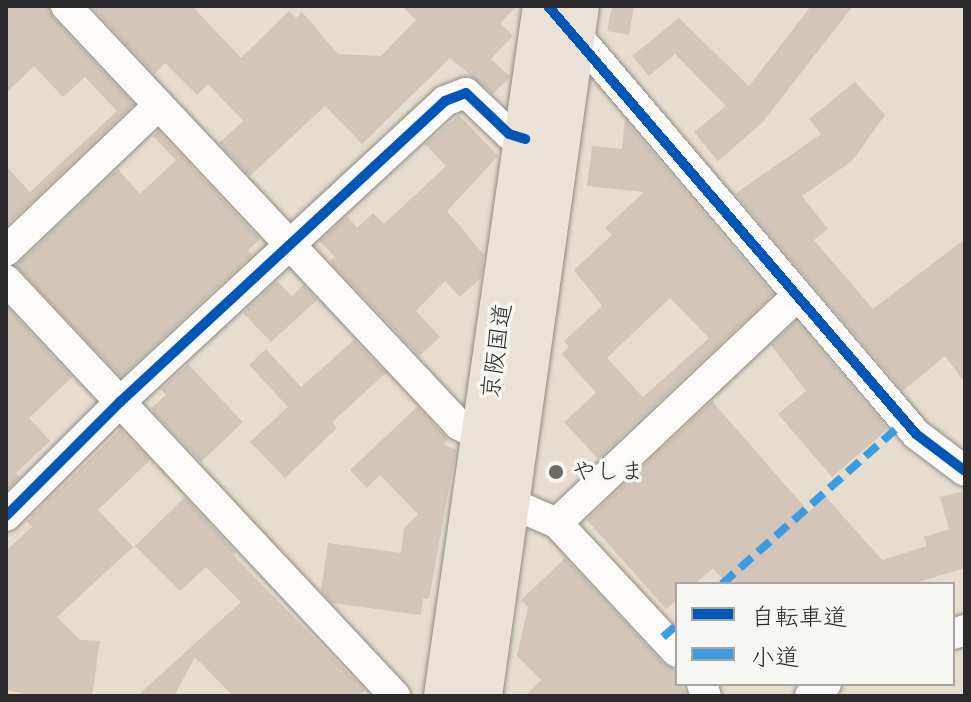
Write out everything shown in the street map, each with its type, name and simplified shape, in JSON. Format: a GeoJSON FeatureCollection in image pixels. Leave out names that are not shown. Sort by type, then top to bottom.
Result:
{"type":"FeatureCollection","features":[{"type":"Feature","properties":{"kind":"highway","name":"京阪国道"},"geometry":{"type":"LineString","coordinates":[[446,696],[525,139],[561,12]]}},
{"type":"Feature","properties":{"kind":"highway","name":"京阪国道"},"geometry":{"type":"LineString","coordinates":[[480,696],[508,502],[561,12]]}},
{"type":"Feature","properties":{"kind":"street"},"geometry":{"type":"LineString","coordinates":[[66,6],[459,425],[485,438]]}},
{"type":"Feature","properties":{"kind":"street"},"geometry":{"type":"LineString","coordinates":[[561,12],[916,434],[965,471]]}},
{"type":"Feature","properties":{"kind":"street"},"geometry":{"type":"LineString","coordinates":[[6,516],[120,402],[445,101],[466,93],[509,134],[525,139]]}},
{"type":"Feature","properties":{"kind":"street"},"geometry":{"type":"LineString","coordinates":[[6,251],[159,105]]}},
{"type":"Feature","properties":{"kind":"street"},"geometry":{"type":"LineString","coordinates":[[6,280],[395,696]]}},
{"type":"Feature","properties":{"kind":"street"},"geometry":{"type":"LineString","coordinates":[[557,523],[797,296]]}},
{"type":"Feature","properties":{"kind":"street"},"geometry":{"type":"LineString","coordinates":[[508,502],[557,523],[675,650]]}},
{"type":"Feature","properties":{"kind":"building"},"geometry":{"type":"Polygon","coordinates":[[[6,6],[48,6],[53,18],[134,104],[6,226],[6,166],[30,192],[117,111],[85,77],[63,97],[34,66],[6,93],[6,6]]]}},
{"type":"Feature","properties":{"kind":"building"},"geometry":{"type":"Polygon","coordinates":[[[91,6],[192,6],[241,58],[289,11],[296,18],[302,12],[338,54],[381,56],[416,20],[402,6],[517,6],[500,23],[513,36],[491,59],[510,77],[493,94],[450,58],[362,144],[325,106],[250,176],[219,143],[243,121],[208,84],[197,95],[165,63],[154,74],[91,6]]]}},
{"type":"Feature","properties":{"kind":"building"},"geometry":{"type":"Polygon","coordinates":[[[612,6],[634,6],[629,35],[607,31],[612,6]]]}},
{"type":"Feature","properties":{"kind":"building"},"geometry":{"type":"Polygon","coordinates":[[[811,6],[853,6],[762,123],[718,161],[694,132],[726,106],[675,54],[649,76],[632,56],[679,18],[749,86],[811,6]]]}},
{"type":"Feature","properties":{"kind":"building"},"geometry":{"type":"Polygon","coordinates":[[[855,82],[885,115],[852,161],[802,196],[828,229],[814,240],[873,309],[965,239],[965,383],[945,356],[903,391],[735,194],[821,134],[809,119],[855,82]]]}},
{"type":"Feature","properties":{"kind":"building"},"geometry":{"type":"Polygon","coordinates":[[[459,115],[498,156],[447,211],[484,255],[481,278],[460,297],[445,281],[416,311],[440,337],[419,356],[330,261],[335,257],[320,241],[347,216],[357,228],[373,213],[384,224],[446,166],[425,144],[459,115]]]}},
{"type":"Feature","properties":{"kind":"building"},"geometry":{"type":"Polygon","coordinates":[[[625,120],[773,294],[598,459],[564,422],[596,393],[562,354],[569,347],[564,341],[602,306],[574,270],[612,235],[605,228],[644,192],[587,186],[592,146],[622,149],[625,120]],[[670,298],[607,358],[643,397],[709,338],[670,298]]]}},
{"type":"Feature","properties":{"kind":"building"},"geometry":{"type":"Polygon","coordinates":[[[158,131],[260,239],[248,250],[252,255],[121,377],[16,266],[118,169],[140,194],[176,160],[153,136],[158,131]]]}},
{"type":"Feature","properties":{"kind":"building"},"geometry":{"type":"Polygon","coordinates":[[[277,281],[292,296],[303,285],[317,300],[271,342],[243,313],[277,281]]]}},
{"type":"Feature","properties":{"kind":"building"},"geometry":{"type":"Polygon","coordinates":[[[6,306],[72,377],[29,418],[50,441],[16,473],[20,477],[6,491],[6,306]]]}},
{"type":"Feature","properties":{"kind":"building"},"geometry":{"type":"Polygon","coordinates":[[[796,321],[888,429],[832,477],[778,414],[806,391],[771,345],[796,321]]]}},
{"type":"Feature","properties":{"kind":"building"},"geometry":{"type":"Polygon","coordinates":[[[354,340],[386,373],[332,422],[337,428],[285,478],[250,442],[288,407],[249,365],[266,349],[301,387],[354,340]]]}},
{"type":"Feature","properties":{"kind":"building"},"geometry":{"type":"Polygon","coordinates":[[[188,364],[243,422],[201,462],[151,409],[166,395],[161,389],[188,364]]]}},
{"type":"Feature","properties":{"kind":"building"},"geometry":{"type":"Polygon","coordinates":[[[712,401],[809,512],[826,497],[882,560],[927,546],[924,537],[949,529],[940,497],[965,491],[965,568],[919,582],[725,582],[713,568],[697,582],[675,582],[675,602],[666,609],[587,520],[712,401]]]}},
{"type":"Feature","properties":{"kind":"building"},"geometry":{"type":"Polygon","coordinates":[[[417,407],[448,439],[443,444],[456,450],[429,599],[423,598],[421,615],[332,603],[321,590],[328,543],[401,553],[404,528],[418,514],[380,475],[367,488],[350,470],[417,407]]]}},
{"type":"Feature","properties":{"kind":"building"},"geometry":{"type":"Polygon","coordinates":[[[120,429],[150,460],[98,510],[133,547],[57,617],[80,640],[100,641],[92,696],[34,696],[6,690],[6,551],[32,527],[27,521],[120,429]]]}},
{"type":"Feature","properties":{"kind":"building"},"geometry":{"type":"Polygon","coordinates":[[[185,497],[236,553],[233,555],[365,690],[359,696],[233,696],[195,657],[174,696],[137,696],[241,602],[206,567],[180,591],[135,546],[185,497]]]}},
{"type":"Feature","properties":{"kind":"building"},"geometry":{"type":"Polygon","coordinates":[[[565,558],[664,664],[674,669],[675,686],[682,686],[687,696],[525,696],[541,680],[517,656],[528,607],[521,600],[565,558]]]}},
{"type":"Feature","properties":{"kind":"marked path"},"geometry":{"type":"LineString","coordinates":[[724,582],[905,421]]}},
{"type":"Feature","properties":{"kind":"marked path"},"geometry":{"type":"LineString","coordinates":[[663,637],[675,627]]}},
{"type":"Feature","properties":{"kind":"cycle path"},"geometry":{"type":"LineString","coordinates":[[548,6],[916,434],[965,471]]}},
{"type":"Feature","properties":{"kind":"cycle path"},"geometry":{"type":"LineString","coordinates":[[6,516],[120,402],[445,101],[466,93],[509,134],[525,139]]}},
{"type":"Feature","properties":{"kind":"place","name":"やしま"},"geometry":{"type":"Point","coordinates":[556,472]}}]}
